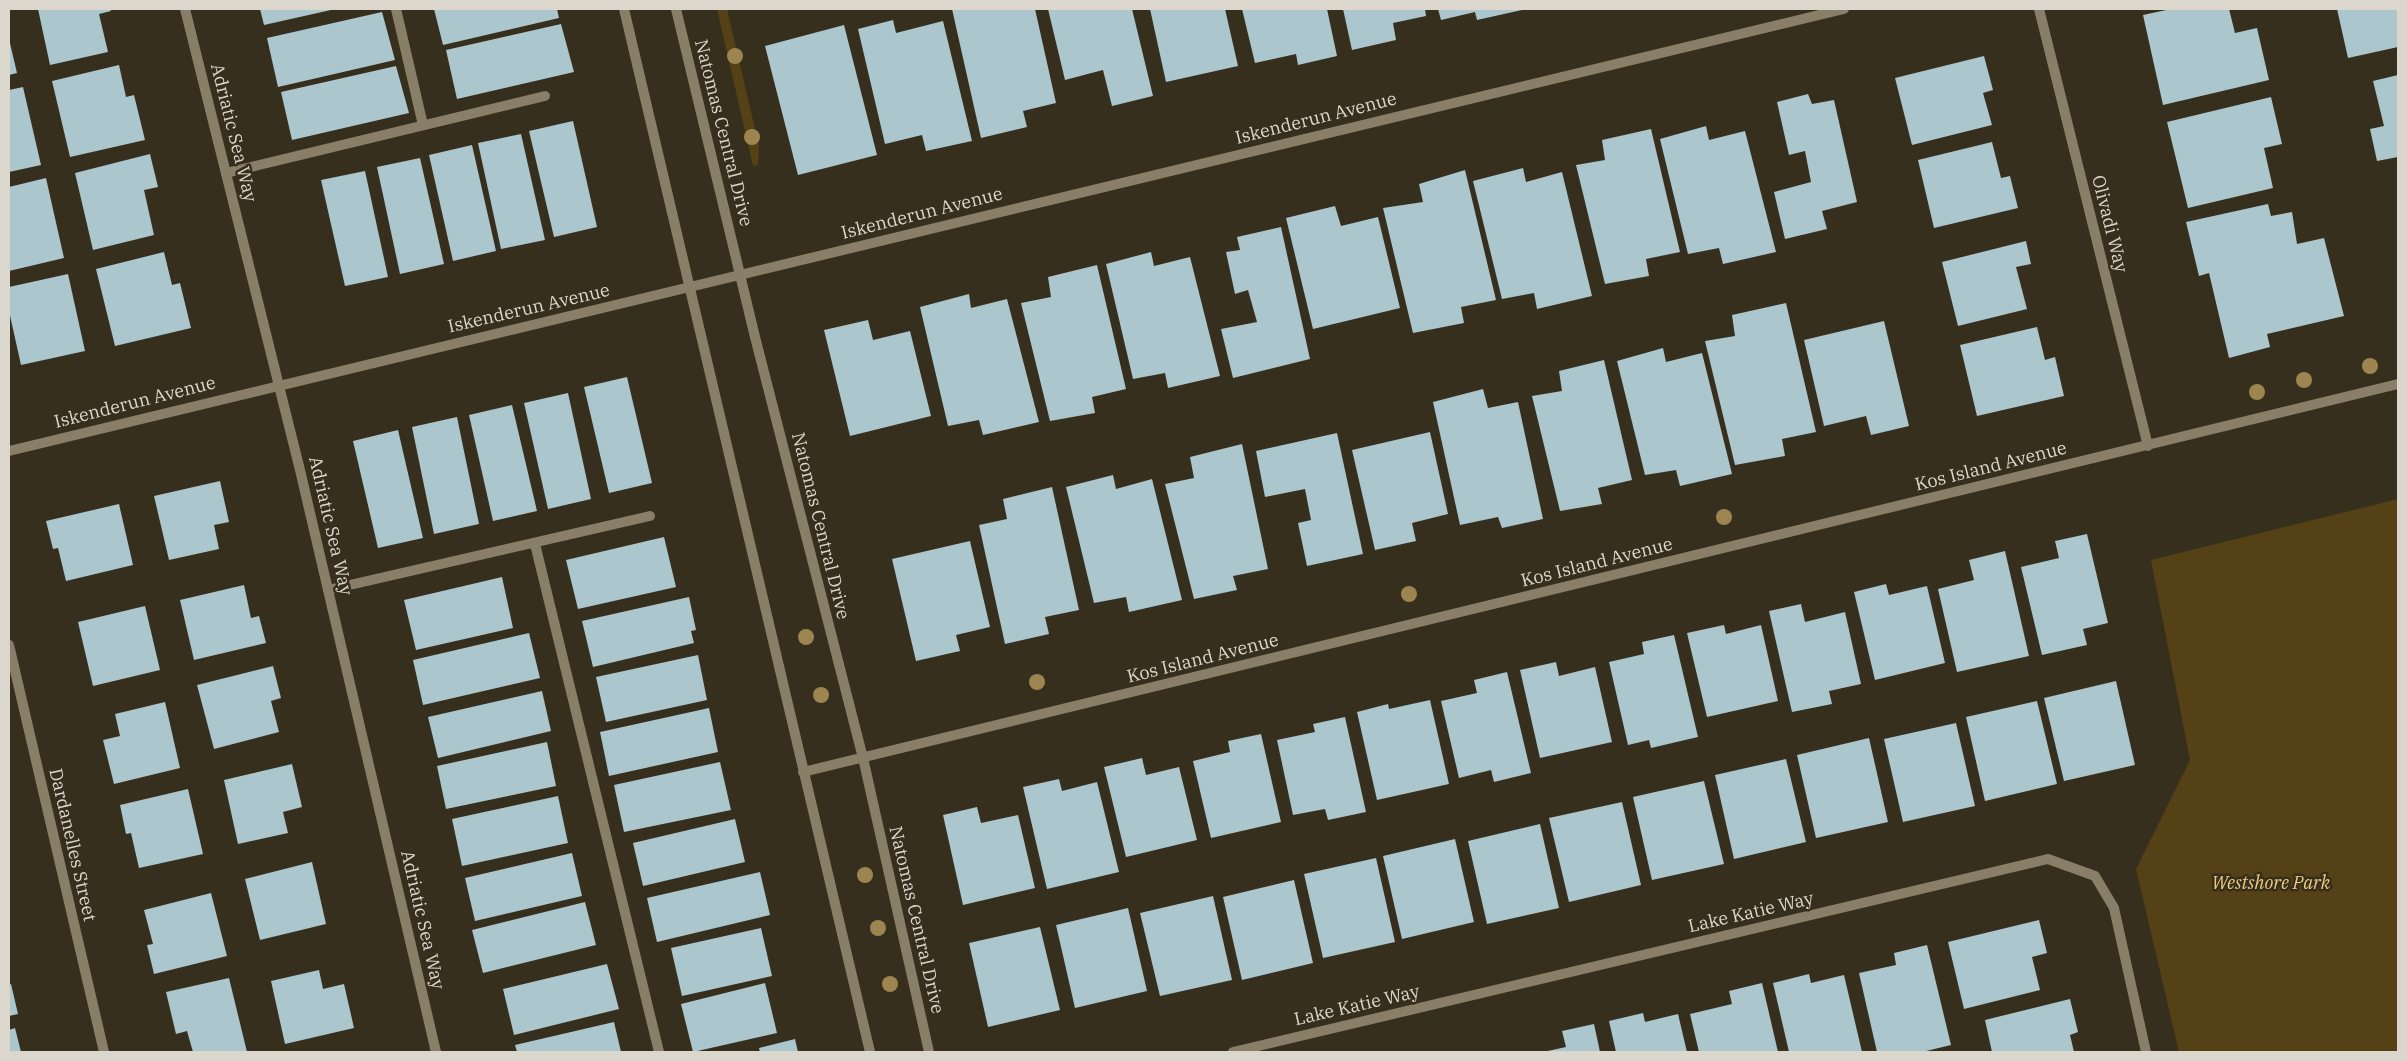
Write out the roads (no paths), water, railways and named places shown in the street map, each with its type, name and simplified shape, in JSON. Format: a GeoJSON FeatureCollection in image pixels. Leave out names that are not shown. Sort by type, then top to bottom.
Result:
{"type":"FeatureCollection","features":[{"type":"Feature","properties":{"kind":"street","name":"Adriatic Sea Way"},"geometry":{"type":"LineString","coordinates":[[185,9],[279,386],[436,1052]]}},
{"type":"Feature","properties":{"kind":"street"},"geometry":{"type":"LineString","coordinates":[[396,9],[423,125]]}},
{"type":"Feature","properties":{"kind":"street"},"geometry":{"type":"LineString","coordinates":[[624,9],[691,286],[803,772],[870,1052]]}},
{"type":"Feature","properties":{"kind":"street","name":"Natomas Central Drive"},"geometry":{"type":"LineString","coordinates":[[676,9],[741,274],[754,337],[863,758],[929,1052]]}},
{"type":"Feature","properties":{"kind":"street","name":"Iskenderun Avenue"},"geometry":{"type":"LineString","coordinates":[[9,451],[1844,9]]}},
{"type":"Feature","properties":{"kind":"street","name":"Olivadi Way"},"geometry":{"type":"LineString","coordinates":[[2039,9],[2148,446]]}},
{"type":"Feature","properties":{"kind":"street"},"geometry":{"type":"LineString","coordinates":[[226,173],[545,96]]}},
{"type":"Feature","properties":{"kind":"street","name":"Kos Island Avenue"},"geometry":{"type":"LineString","coordinates":[[803,772],[2398,384]]}},
{"type":"Feature","properties":{"kind":"street"},"geometry":{"type":"LineString","coordinates":[[328,590],[535,544],[650,516]]}},
{"type":"Feature","properties":{"kind":"street"},"geometry":{"type":"LineString","coordinates":[[535,544],[659,1052]]}},
{"type":"Feature","properties":{"kind":"street","name":"Dardanelles Street"},"geometry":{"type":"LineString","coordinates":[[9,645],[104,1052]]}},
{"type":"Feature","properties":{"kind":"street","name":"Lake Katie Way"},"geometry":{"type":"LineString","coordinates":[[1233,1052],[2048,859],[2095,876],[2114,908],[2146,1052]]}},
{"type":"Feature","properties":{"kind":"park label","name":"Westshore Park"},"geometry":{"type":"Point","coordinates":[2271,884]}}]}
